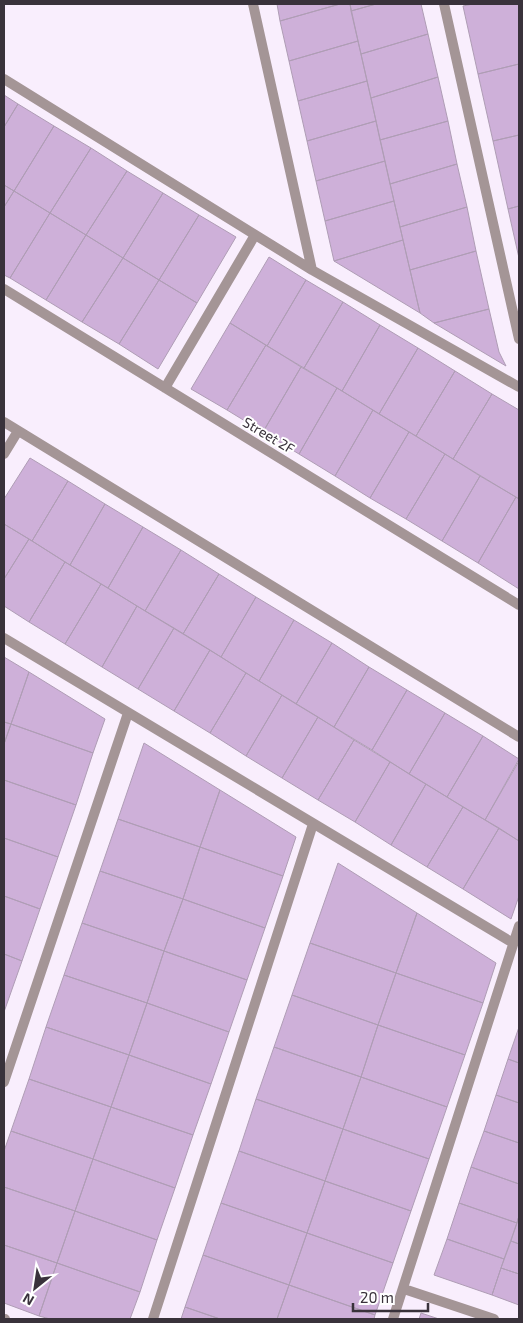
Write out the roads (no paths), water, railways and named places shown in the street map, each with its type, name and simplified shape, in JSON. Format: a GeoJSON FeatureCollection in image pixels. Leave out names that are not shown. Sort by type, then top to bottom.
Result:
{"type":"FeatureCollection","features":[{"type":"Feature","properties":{"kind":"street"},"geometry":{"type":"LineString","coordinates":[[253,4],[312,270]]}},
{"type":"Feature","properties":{"kind":"street"},"geometry":{"type":"LineString","coordinates":[[444,4],[519,340]]}},
{"type":"Feature","properties":{"kind":"street"},"geometry":{"type":"LineString","coordinates":[[4,79],[312,270],[519,387]]}},
{"type":"Feature","properties":{"kind":"street"},"geometry":{"type":"LineString","coordinates":[[165,388],[255,235]]}},
{"type":"Feature","properties":{"kind":"street","name":"Street 2F"},"geometry":{"type":"LineString","coordinates":[[4,289],[519,605]]}},
{"type":"Feature","properties":{"kind":"street"},"geometry":{"type":"LineString","coordinates":[[4,422],[519,737]]}},
{"type":"Feature","properties":{"kind":"street"},"geometry":{"type":"LineString","coordinates":[[4,454],[18,431]]}},
{"type":"Feature","properties":{"kind":"street"},"geometry":{"type":"LineString","coordinates":[[4,638],[513,943]]}},
{"type":"Feature","properties":{"kind":"street"},"geometry":{"type":"LineString","coordinates":[[4,1082],[128,713]]}},
{"type":"Feature","properties":{"kind":"street"},"geometry":{"type":"LineString","coordinates":[[153,1319],[314,824]]}},
{"type":"Feature","properties":{"kind":"street"},"geometry":{"type":"LineString","coordinates":[[393,1319],[519,926]]}},
{"type":"Feature","properties":{"kind":"street"},"geometry":{"type":"LineString","coordinates":[[404,1289],[494,1319]]}}]}
